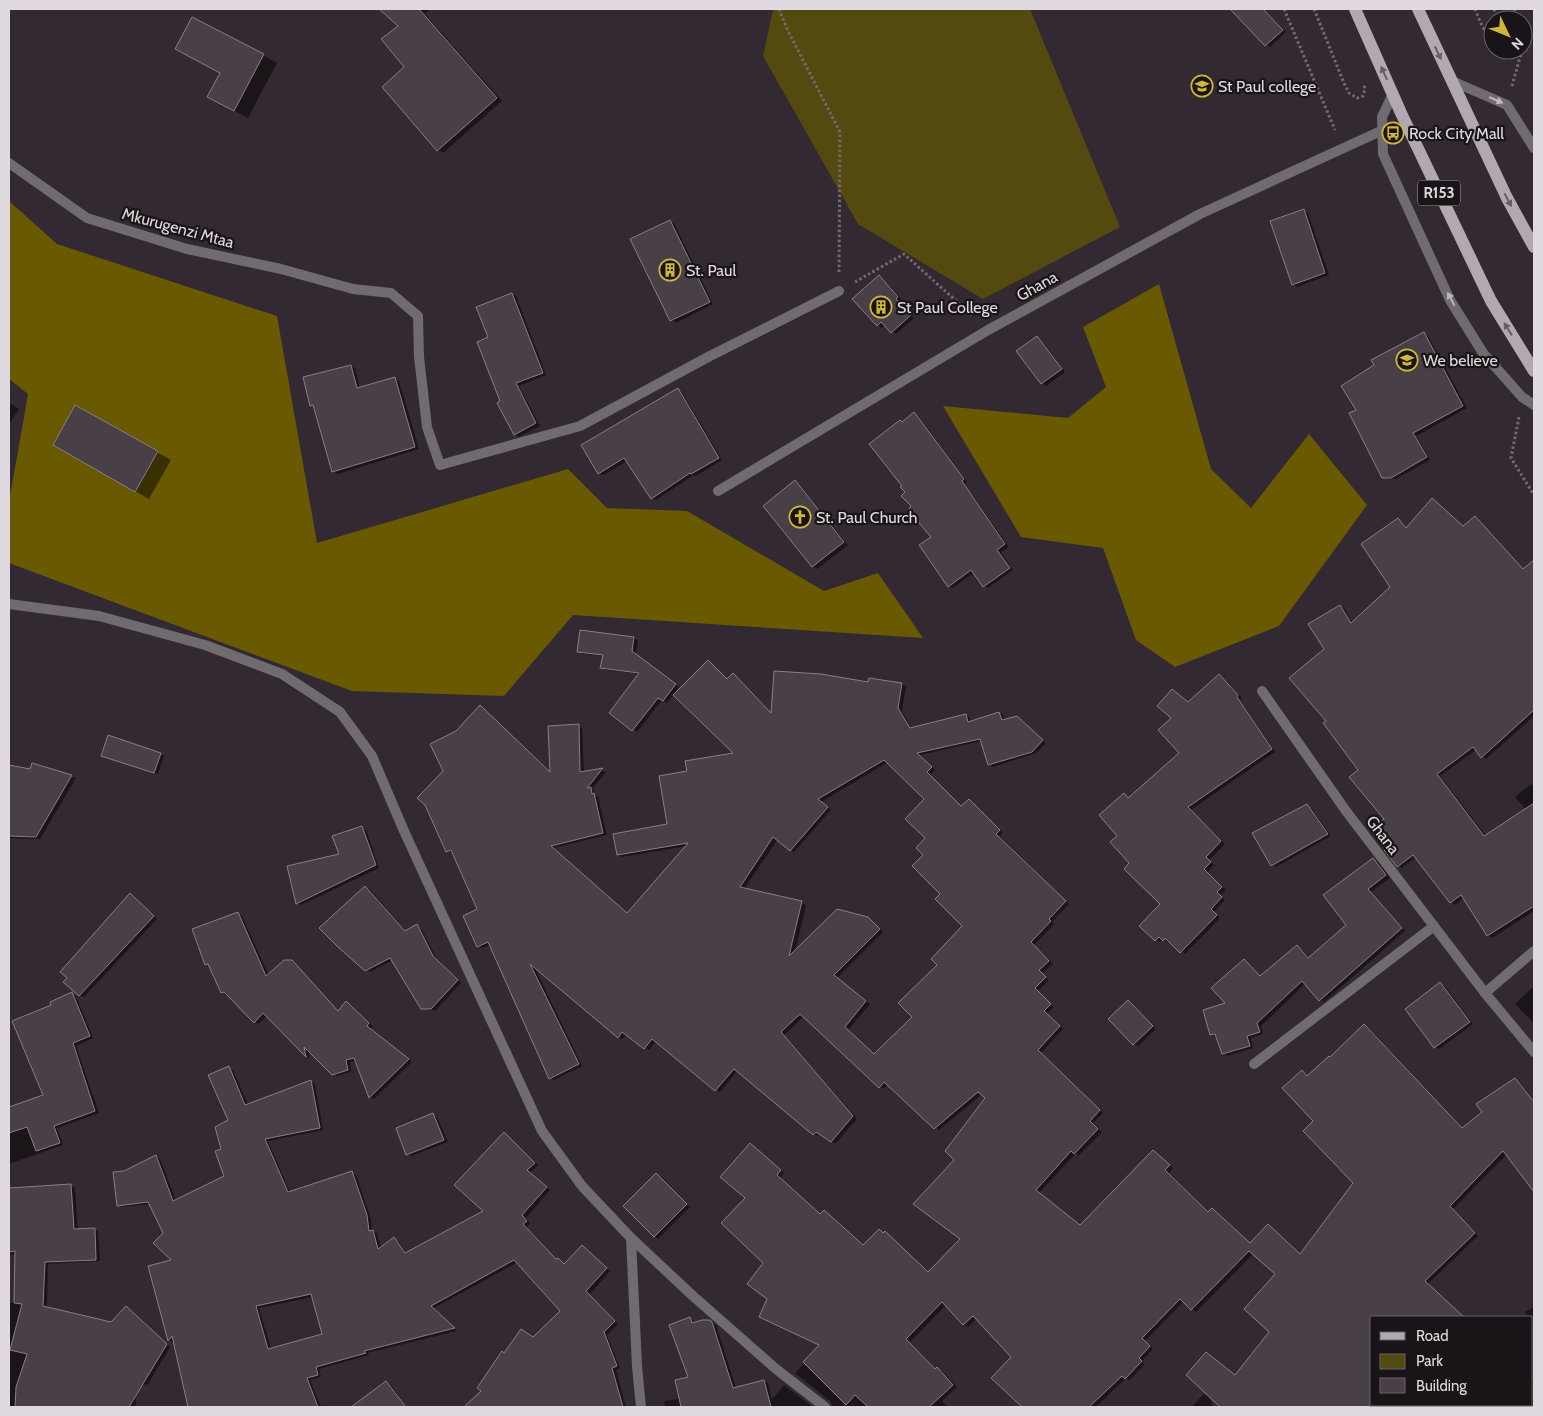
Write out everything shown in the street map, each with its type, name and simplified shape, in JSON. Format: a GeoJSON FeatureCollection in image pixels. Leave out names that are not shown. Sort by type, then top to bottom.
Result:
{"type":"FeatureCollection","features":[{"type":"Feature","properties":{"kind":"main road","name":"R153"},"geometry":{"type":"LineString","coordinates":[[1355,9],[1491,301],[1534,371]]}},
{"type":"Feature","properties":{"kind":"main road"},"geometry":{"type":"LineString","coordinates":[[1418,9],[1506,198],[1534,247]]}},
{"type":"Feature","properties":{"kind":"street"},"geometry":{"type":"LineString","coordinates":[[1452,81],[1507,105],[1534,148]]}},
{"type":"Feature","properties":{"kind":"street"},"geometry":{"type":"LineString","coordinates":[[1393,94],[1382,117],[1383,154],[1450,300],[1483,353],[1522,397],[1534,405]]}},
{"type":"Feature","properties":{"kind":"street","name":"Ghana"},"geometry":{"type":"LineString","coordinates":[[718,491],[988,330],[1200,214],[1383,130]]}},
{"type":"Feature","properties":{"kind":"street","name":"Mkurugenzi Mtaa"},"geometry":{"type":"LineString","coordinates":[[9,163],[86,218],[187,249],[281,270],[353,289],[391,293],[418,316],[419,356],[427,426],[440,465],[580,426],[710,356],[839,291]]}},
{"type":"Feature","properties":{"kind":"street"},"geometry":{"type":"LineString","coordinates":[[9,604],[99,616],[205,645],[282,674],[340,712],[372,756],[408,840],[542,1131],[582,1186],[631,1238],[776,1369],[825,1407]]}},
{"type":"Feature","properties":{"kind":"street","name":"Ghana"},"geometry":{"type":"LineString","coordinates":[[1262,691],[1346,811],[1485,993],[1534,1052]]}},
{"type":"Feature","properties":{"kind":"street"},"geometry":{"type":"LineString","coordinates":[[1254,1064],[1434,926]]}},
{"type":"Feature","properties":{"kind":"street"},"geometry":{"type":"LineString","coordinates":[[1485,993],[1534,951]]}},
{"type":"Feature","properties":{"kind":"street"},"geometry":{"type":"LineString","coordinates":[[631,1238],[637,1366],[641,1407]]}},
{"type":"Feature","properties":{"kind":"path"},"geometry":{"type":"LineString","coordinates":[[779,9],[788,31],[840,132],[839,291]]}},
{"type":"Feature","properties":{"kind":"path"},"geometry":{"type":"LineString","coordinates":[[1284,9],[1343,148]]}},
{"type":"Feature","properties":{"kind":"path"},"geometry":{"type":"LineString","coordinates":[[1314,9],[1344,83],[1349,93],[1357,98],[1363,96],[1365,89],[1363,79]]}},
{"type":"Feature","properties":{"kind":"path"},"geometry":{"type":"LineString","coordinates":[[1475,9],[1483,27]]}},
{"type":"Feature","properties":{"kind":"path"},"geometry":{"type":"LineString","coordinates":[[1507,105],[1519,60]]}},
{"type":"Feature","properties":{"kind":"path"},"geometry":{"type":"LineString","coordinates":[[839,291],[904,254],[988,330]]}},
{"type":"Feature","properties":{"kind":"path"},"geometry":{"type":"LineString","coordinates":[[1522,397],[1511,458],[1534,495]]}},
{"type":"Feature","properties":{"kind":"green space"},"geometry":{"type":"Polygon","coordinates":[[[773,9],[1030,9],[1120,227],[983,299],[858,224],[763,56],[773,9]]]}},
{"type":"Feature","properties":{"kind":"shaded area"},"geometry":{"type":"Polygon","coordinates":[[[9,201],[57,244],[277,316],[317,543],[568,469],[607,508],[687,511],[824,591],[878,573],[923,638],[573,615],[504,696],[352,691],[9,563],[9,502],[28,394],[9,379],[9,201]]]}},
{"type":"Feature","properties":{"kind":"shaded area"},"geometry":{"type":"Polygon","coordinates":[[[1159,284],[1211,469],[1251,508],[1309,434],[1367,505],[1279,626],[1175,667],[1136,640],[1103,548],[1021,537],[943,406],[1068,418],[1106,387],[1083,327],[1159,284]]]}},
{"type":"Feature","properties":{"kind":"building"},"geometry":{"type":"Polygon","coordinates":[[[379,9],[419,9],[497,98],[437,151],[382,87],[404,67],[381,39],[398,26],[379,9]]]}},
{"type":"Feature","properties":{"kind":"building"},"geometry":{"type":"Polygon","coordinates":[[[1230,9],[1263,9],[1283,30],[1265,46],[1230,9]]]}},
{"type":"Feature","properties":{"kind":"building"},"geometry":{"type":"Polygon","coordinates":[[[192,17],[264,54],[234,111],[207,97],[220,73],[175,49],[192,17]]]}},
{"type":"Feature","properties":{"kind":"building"},"geometry":{"type":"Polygon","coordinates":[[[1304,209],[1325,273],[1292,285],[1270,221],[1304,209]]]}},
{"type":"Feature","properties":{"kind":"building","name":"St. Paul"},"geometry":{"type":"Polygon","coordinates":[[[670,220],[710,302],[670,321],[630,239],[670,220]]]}},
{"type":"Feature","properties":{"kind":"building","name":"St Paul College"},"geometry":{"type":"Polygon","coordinates":[[[879,275],[898,297],[896,299],[911,315],[891,333],[881,322],[877,326],[852,299],[879,275]]]}},
{"type":"Feature","properties":{"kind":"building"},"geometry":{"type":"Polygon","coordinates":[[[512,293],[543,373],[516,383],[536,423],[514,435],[497,403],[500,401],[477,342],[488,337],[476,307],[512,293]]]}},
{"type":"Feature","properties":{"kind":"building"},"geometry":{"type":"Polygon","coordinates":[[[1424,332],[1463,406],[1413,433],[1427,457],[1391,478],[1382,478],[1349,413],[1356,410],[1341,386],[1374,365],[1371,360],[1424,332]]]}},
{"type":"Feature","properties":{"kind":"building","name":"St Paul College"},"geometry":{"type":"Polygon","coordinates":[[[1037,336],[1062,369],[1041,384],[1016,351],[1037,336]]]}},
{"type":"Feature","properties":{"kind":"building"},"geometry":{"type":"Polygon","coordinates":[[[351,365],[357,388],[395,377],[415,447],[332,472],[313,405],[310,406],[303,377],[351,365]]]}},
{"type":"Feature","properties":{"kind":"building"},"geometry":{"type":"Polygon","coordinates":[[[678,388],[719,458],[690,473],[651,499],[624,458],[598,474],[581,445],[678,388]]]}},
{"type":"Feature","properties":{"kind":"building"},"geometry":{"type":"Polygon","coordinates":[[[75,405],[158,451],[135,492],[53,445],[75,405]]]}},
{"type":"Feature","properties":{"kind":"building"},"geometry":{"type":"Polygon","coordinates":[[[914,412],[964,479],[962,481],[1005,544],[997,550],[1010,568],[983,587],[971,570],[948,587],[919,545],[931,537],[908,510],[911,506],[901,496],[905,492],[900,487],[902,486],[869,444],[900,420],[902,422],[914,412]]]}},
{"type":"Feature","properties":{"kind":"building"},"geometry":{"type":"Polygon","coordinates":[[[795,480],[844,542],[812,567],[763,506],[795,480]]]}},
{"type":"Feature","properties":{"kind":"building"},"geometry":{"type":"Polygon","coordinates":[[[1432,498],[1463,526],[1475,516],[1523,569],[1534,560],[1534,710],[1481,758],[1473,747],[1437,774],[1484,836],[1534,803],[1534,906],[1487,936],[1461,895],[1450,903],[1413,855],[1397,867],[1384,850],[1387,848],[1371,828],[1384,819],[1349,777],[1358,770],[1323,723],[1326,721],[1289,678],[1324,649],[1308,624],[1340,605],[1351,623],[1390,587],[1361,544],[1398,518],[1406,528],[1432,498]]]}},
{"type":"Feature","properties":{"kind":"building"},"geometry":{"type":"Polygon","coordinates":[[[580,630],[634,637],[632,651],[676,684],[663,701],[658,698],[632,731],[609,713],[639,673],[600,668],[603,655],[577,652],[580,630]]]}},
{"type":"Feature","properties":{"kind":"building"},"geometry":{"type":"Polygon","coordinates":[[[708,660],[727,679],[733,673],[771,713],[774,671],[821,674],[868,682],[869,678],[902,683],[898,708],[910,728],[966,714],[968,722],[999,712],[1002,720],[1017,716],[1043,740],[1032,752],[988,765],[980,739],[917,753],[932,767],[927,772],[961,806],[969,799],[1000,830],[996,834],[1066,901],[1049,919],[1051,921],[1031,942],[1049,961],[1039,970],[1046,977],[1035,988],[1051,1004],[1044,1011],[1060,1026],[1038,1050],[1100,1110],[1090,1121],[1098,1129],[1074,1154],[1071,1151],[1036,1190],[1080,1225],[1153,1150],[1170,1165],[1165,1170],[1208,1212],[1212,1208],[1250,1243],[1268,1224],[1300,1254],[1353,1183],[1303,1131],[1313,1121],[1282,1088],[1302,1070],[1307,1076],[1364,1024],[1462,1128],[1482,1112],[1476,1104],[1515,1078],[1534,1102],[1534,1192],[1503,1151],[1450,1206],[1475,1233],[1425,1281],[1463,1316],[1370,1316],[1370,1406],[1372,1407],[1220,1407],[1186,1375],[1206,1352],[1235,1375],[1269,1332],[1244,1309],[1275,1274],[1249,1251],[1191,1310],[1180,1299],[1142,1338],[1150,1346],[1139,1358],[1142,1361],[1125,1379],[1122,1376],[1089,1407],[1022,1407],[991,1378],[1011,1357],[973,1316],[963,1325],[942,1302],[906,1339],[935,1369],[937,1367],[953,1385],[929,1407],[868,1407],[855,1395],[846,1405],[803,1362],[819,1345],[759,1317],[767,1299],[747,1284],[763,1263],[721,1223],[745,1198],[720,1177],[750,1143],[781,1170],[777,1175],[820,1214],[824,1210],[863,1245],[879,1229],[883,1233],[885,1231],[928,1272],[960,1239],[913,1204],[954,1160],[945,1151],[985,1098],[978,1092],[934,1129],[884,1082],[879,1088],[800,1014],[781,1032],[853,1116],[831,1142],[816,1132],[813,1135],[734,1069],[715,1091],[652,1039],[644,1049],[622,1032],[618,1038],[530,964],[579,1064],[549,1079],[488,942],[477,947],[463,916],[477,909],[451,850],[446,852],[425,805],[417,798],[443,771],[430,744],[456,731],[480,705],[550,772],[548,726],[579,724],[580,772],[603,768],[587,788],[591,787],[592,794],[594,793],[603,833],[551,846],[627,913],[688,843],[617,855],[613,834],[667,824],[659,776],[687,771],[685,761],[733,753],[673,695],[708,660]],[[884,760],[818,799],[828,807],[790,851],[773,837],[740,887],[802,901],[789,956],[837,909],[868,917],[880,929],[834,975],[866,1001],[845,1027],[874,1054],[912,1017],[898,1003],[937,965],[931,959],[962,926],[935,899],[940,894],[912,866],[923,855],[916,848],[925,838],[905,819],[924,799],[884,760]]]}},
{"type":"Feature","properties":{"kind":"building"},"geometry":{"type":"Polygon","coordinates":[[[1219,674],[1238,695],[1237,697],[1272,749],[1188,807],[1221,841],[1206,857],[1211,862],[1204,869],[1222,887],[1217,892],[1222,897],[1211,909],[1217,915],[1180,953],[1165,938],[1163,941],[1159,937],[1155,941],[1139,926],[1160,904],[1124,869],[1129,863],[1110,842],[1117,836],[1099,815],[1124,793],[1128,798],[1179,753],[1158,730],[1171,718],[1157,706],[1172,689],[1188,702],[1219,674]]]}},
{"type":"Feature","properties":{"kind":"building"},"geometry":{"type":"Polygon","coordinates":[[[108,735],[161,753],[154,773],[101,756],[108,735]]]}},
{"type":"Feature","properties":{"kind":"building"},"geometry":{"type":"Polygon","coordinates":[[[32,763],[72,775],[36,837],[9,836],[9,765],[30,769],[32,763]]]}},
{"type":"Feature","properties":{"kind":"building"},"geometry":{"type":"Polygon","coordinates":[[[1307,804],[1328,834],[1271,866],[1252,833],[1307,804]]]}},
{"type":"Feature","properties":{"kind":"building"},"geometry":{"type":"Polygon","coordinates":[[[362,826],[376,865],[296,904],[287,866],[339,854],[332,836],[362,826]]]}},
{"type":"Feature","properties":{"kind":"building"},"geometry":{"type":"Polygon","coordinates":[[[1373,858],[1386,875],[1368,889],[1402,928],[1319,1001],[1302,981],[1257,1023],[1260,1032],[1247,1036],[1250,1046],[1222,1054],[1215,1034],[1210,1035],[1203,1010],[1225,1003],[1211,988],[1244,959],[1260,976],[1297,945],[1308,958],[1346,925],[1323,895],[1373,858]]]}},
{"type":"Feature","properties":{"kind":"building"},"geometry":{"type":"Polygon","coordinates":[[[365,886],[405,931],[417,924],[433,956],[458,980],[431,1009],[421,1009],[390,958],[365,971],[319,928],[365,886]]]}},
{"type":"Feature","properties":{"kind":"building"},"geometry":{"type":"Polygon","coordinates":[[[130,893],[154,916],[79,996],[63,982],[67,978],[60,972],[130,893]]]}},
{"type":"Feature","properties":{"kind":"building"},"geometry":{"type":"Polygon","coordinates":[[[238,912],[266,976],[284,960],[292,960],[338,1011],[346,1001],[369,1023],[367,1026],[409,1059],[369,1098],[354,1058],[346,1060],[348,1070],[332,1075],[304,1047],[306,1057],[263,1013],[254,1023],[224,992],[221,993],[208,964],[205,965],[192,929],[238,912]]]}},
{"type":"Feature","properties":{"kind":"building"},"geometry":{"type":"Polygon","coordinates":[[[1440,982],[1470,1022],[1434,1048],[1405,1009],[1440,982]]]}},
{"type":"Feature","properties":{"kind":"building"},"geometry":{"type":"Polygon","coordinates":[[[72,992],[90,1036],[73,1043],[95,1111],[54,1126],[60,1143],[36,1151],[27,1127],[9,1133],[9,1107],[43,1095],[12,1021],[51,1005],[50,1002],[72,992]]]}},
{"type":"Feature","properties":{"kind":"building"},"geometry":{"type":"Polygon","coordinates":[[[1128,1000],[1153,1026],[1133,1045],[1108,1019],[1128,1000]]]}},
{"type":"Feature","properties":{"kind":"building"},"geometry":{"type":"Polygon","coordinates":[[[229,1066],[245,1105],[311,1080],[320,1128],[265,1139],[288,1192],[352,1171],[367,1215],[369,1231],[373,1230],[378,1249],[394,1237],[405,1253],[483,1211],[454,1185],[504,1132],[535,1163],[527,1170],[547,1187],[522,1215],[527,1221],[523,1224],[556,1259],[558,1258],[564,1264],[582,1245],[607,1268],[586,1291],[615,1321],[604,1332],[617,1366],[612,1368],[623,1407],[464,1407],[481,1391],[477,1388],[502,1351],[504,1353],[521,1329],[533,1337],[560,1311],[514,1260],[431,1306],[455,1328],[364,1351],[366,1353],[316,1367],[318,1375],[307,1378],[318,1407],[188,1407],[172,1336],[168,1341],[148,1266],[171,1260],[153,1243],[163,1233],[148,1202],[117,1206],[113,1172],[124,1171],[156,1155],[173,1201],[224,1176],[215,1151],[221,1149],[215,1127],[228,1120],[208,1075],[229,1066]],[[311,1294],[256,1306],[268,1349],[322,1334],[311,1294]]]}},
{"type":"Feature","properties":{"kind":"building"},"geometry":{"type":"Polygon","coordinates":[[[433,1113],[444,1140],[406,1155],[396,1128],[433,1113]]]}},
{"type":"Feature","properties":{"kind":"building"},"geometry":{"type":"Polygon","coordinates":[[[656,1173],[687,1204],[654,1237],[623,1206],[656,1173]]]}},
{"type":"Feature","properties":{"kind":"building"},"geometry":{"type":"Polygon","coordinates":[[[71,1184],[74,1229],[95,1228],[96,1260],[45,1262],[43,1306],[111,1322],[126,1306],[167,1344],[129,1407],[15,1407],[16,1387],[27,1354],[10,1350],[22,1304],[14,1303],[15,1251],[9,1252],[9,1188],[71,1184]]]}},
{"type":"Feature","properties":{"kind":"building"},"geometry":{"type":"Polygon","coordinates":[[[690,1317],[692,1323],[702,1320],[710,1320],[712,1322],[733,1388],[764,1380],[771,1407],[681,1407],[675,1380],[688,1377],[669,1325],[690,1317]]]}},
{"type":"Feature","properties":{"kind":"building"},"geometry":{"type":"Polygon","coordinates":[[[386,1381],[406,1407],[351,1407],[386,1381]]]}},
{"type":"Feature","properties":{"kind":"place","name":"St Paul college"},"geometry":{"type":"Point","coordinates":[1202,86]}},
{"type":"Feature","properties":{"kind":"place","name":"Rock City Mall"},"geometry":{"type":"Point","coordinates":[1393,133]}},
{"type":"Feature","properties":{"kind":"place","name":"St. Paul"},"geometry":{"type":"Point","coordinates":[670,270]}},
{"type":"Feature","properties":{"kind":"place","name":"St Paul College"},"geometry":{"type":"Point","coordinates":[881,307]}},
{"type":"Feature","properties":{"kind":"place","name":"We believe"},"geometry":{"type":"Point","coordinates":[1407,360]}},
{"type":"Feature","properties":{"kind":"place","name":"St. Paul Church"},"geometry":{"type":"Point","coordinates":[800,517]}}]}
